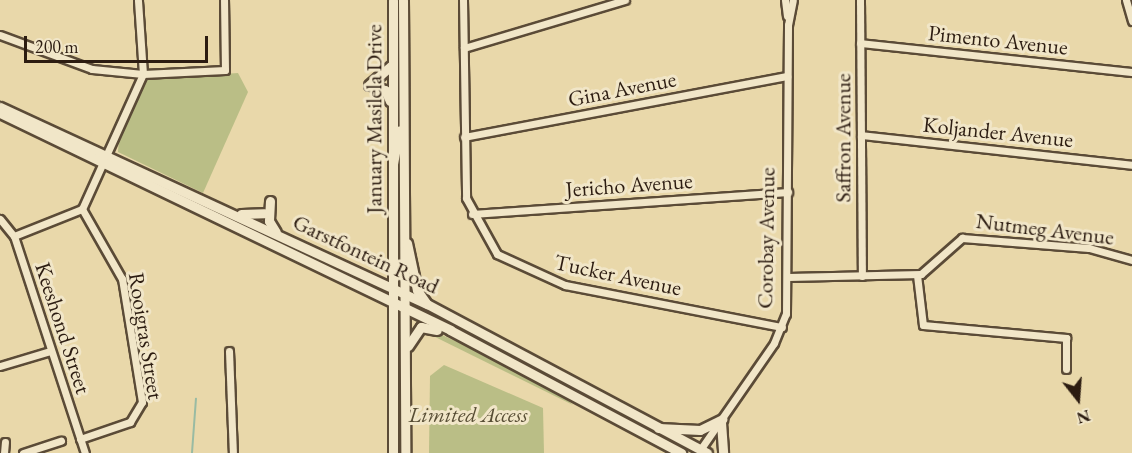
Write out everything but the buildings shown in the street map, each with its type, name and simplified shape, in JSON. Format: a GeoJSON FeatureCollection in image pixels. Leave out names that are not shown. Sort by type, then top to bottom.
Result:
{"type":"FeatureCollection","features":[{"type":"Feature","properties":{"kind":"main road","name":"January Masilela Drive"},"geometry":{"type":"LineString","coordinates":[[393,0],[393,453]]}},
{"type":"Feature","properties":{"kind":"main road","name":"January Masilela Drive"},"geometry":{"type":"LineString","coordinates":[[403,0],[405,453]]}},
{"type":"Feature","properties":{"kind":"main road"},"geometry":{"type":"LineString","coordinates":[[393,84],[404,57]]}},
{"type":"Feature","properties":{"kind":"main road"},"geometry":{"type":"LineString","coordinates":[[393,62],[387,75],[370,85],[387,93],[393,121]]}},
{"type":"Feature","properties":{"kind":"main road","name":"Garstfontein Road"},"geometry":{"type":"LineString","coordinates":[[0,107],[427,304],[704,452]]}},
{"type":"Feature","properties":{"kind":"main road"},"geometry":{"type":"LineString","coordinates":[[392,166],[399,153],[400,113],[405,109]]}},
{"type":"Feature","properties":{"kind":"main road","name":"Garstfontein Road"},"geometry":{"type":"LineString","coordinates":[[0,113],[103,165],[450,330],[681,453]]}},
{"type":"Feature","properties":{"kind":"main road"},"geometry":{"type":"LineString","coordinates":[[270,201],[269,220],[280,236]]}},
{"type":"Feature","properties":{"kind":"main road"},"geometry":{"type":"LineString","coordinates":[[232,213],[264,213]]}},
{"type":"Feature","properties":{"kind":"main road"},"geometry":{"type":"LineString","coordinates":[[405,241],[417,290],[427,304]]}},
{"type":"Feature","properties":{"kind":"main road"},"geometry":{"type":"LineString","coordinates":[[406,349],[421,327],[450,330]]}},
{"type":"Feature","properties":{"kind":"main road"},"geometry":{"type":"LineString","coordinates":[[658,428],[700,430],[722,420],[723,453]]}},
{"type":"Feature","properties":{"kind":"street"},"geometry":{"type":"LineString","coordinates":[[14,236],[82,209],[143,74],[138,0]]}},
{"type":"Feature","properties":{"kind":"street"},"geometry":{"type":"LineString","coordinates":[[0,35],[77,66],[143,74],[225,70],[224,0]]}},
{"type":"Feature","properties":{"kind":"street","name":"Tucker Avenue"},"geometry":{"type":"LineString","coordinates":[[463,0],[464,137],[472,214],[501,258],[552,281],[782,327]]}},
{"type":"Feature","properties":{"kind":"street"},"geometry":{"type":"LineString","coordinates":[[464,48],[625,0]]}},
{"type":"Feature","properties":{"kind":"street","name":"Corobay Avenue"},"geometry":{"type":"LineString","coordinates":[[704,452],[782,327],[788,276],[788,19],[785,0]]}},
{"type":"Feature","properties":{"kind":"street","name":"Corobay Avenue"},"geometry":{"type":"LineString","coordinates":[[788,19],[793,0]]}},
{"type":"Feature","properties":{"kind":"street","name":"Saffron Avenue"},"geometry":{"type":"LineString","coordinates":[[860,0],[862,276]]}},
{"type":"Feature","properties":{"kind":"street"},"geometry":{"type":"LineString","coordinates":[[1126,0],[1132,21]]}},
{"type":"Feature","properties":{"kind":"street","name":"Pimento Avenue"},"geometry":{"type":"LineString","coordinates":[[860,43],[1132,72]]}},
{"type":"Feature","properties":{"kind":"street","name":"Gina Avenue"},"geometry":{"type":"LineString","coordinates":[[464,137],[787,76]]}},
{"type":"Feature","properties":{"kind":"street","name":"Koljander Avenue"},"geometry":{"type":"LineString","coordinates":[[861,135],[1132,165]]}},
{"type":"Feature","properties":{"kind":"street","name":"Jericho Avenue"},"geometry":{"type":"LineString","coordinates":[[472,214],[788,192]]}},
{"type":"Feature","properties":{"kind":"street","name":"Rooigras Street"},"geometry":{"type":"LineString","coordinates":[[80,439],[130,422],[142,402],[122,279],[82,209]]}},
{"type":"Feature","properties":{"kind":"street","name":"Keeshond Street"},"geometry":{"type":"LineString","coordinates":[[0,219],[14,236],[85,453]]}},
{"type":"Feature","properties":{"kind":"street","name":"Nutmeg Avenue"},"geometry":{"type":"LineString","coordinates":[[917,275],[963,238],[1089,248],[1132,260]]}},
{"type":"Feature","properties":{"kind":"street"},"geometry":{"type":"LineString","coordinates":[[788,276],[917,275],[923,325],[1066,338],[1066,369]]}},
{"type":"Feature","properties":{"kind":"street"},"geometry":{"type":"LineString","coordinates":[[0,366],[50,351]]}},
{"type":"Feature","properties":{"kind":"street"},"geometry":{"type":"LineString","coordinates":[[229,351],[233,453]]}},
{"type":"Feature","properties":{"kind":"street"},"geometry":{"type":"LineString","coordinates":[[23,453],[61,441]]}},
{"type":"Feature","properties":{"kind":"street"},"geometry":{"type":"LineString","coordinates":[[4,442],[4,453]]}},
{"type":"Feature","properties":{"kind":"green space"},"geometry":{"type":"Polygon","coordinates":[[[238,73],[248,92],[203,193],[118,152],[119,138],[147,79],[238,73]]]}},
{"type":"Feature","properties":{"kind":"green space"},"geometry":{"type":"Polygon","coordinates":[[[427,328],[550,385],[573,405],[421,330],[427,328]]]}},
{"type":"Feature","properties":{"kind":"green space","name":"Limited Access"},"geometry":{"type":"Polygon","coordinates":[[[444,365],[543,408],[544,453],[429,453],[430,376],[444,365]]]}},
{"type":"Feature","properties":{"kind":"waterway"},"geometry":{"type":"LineString","coordinates":[[192,453],[196,399]]}}]}
